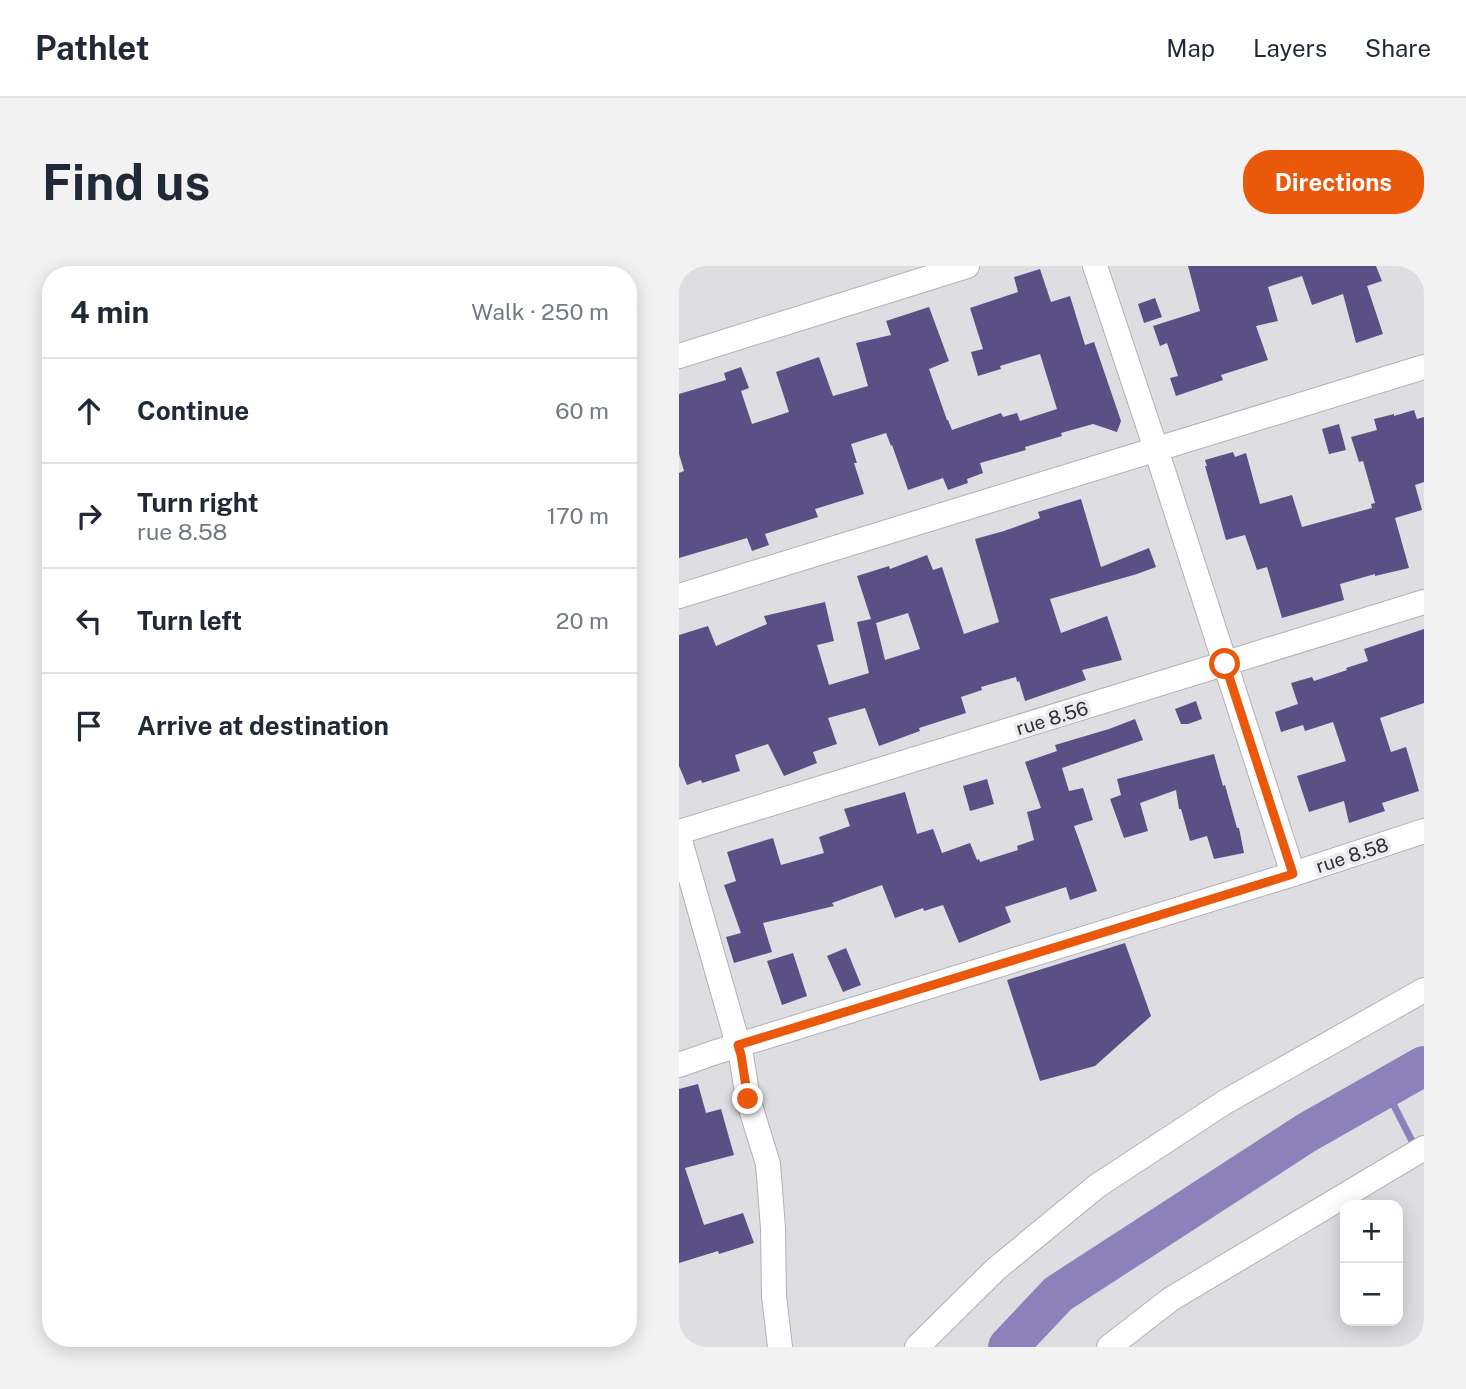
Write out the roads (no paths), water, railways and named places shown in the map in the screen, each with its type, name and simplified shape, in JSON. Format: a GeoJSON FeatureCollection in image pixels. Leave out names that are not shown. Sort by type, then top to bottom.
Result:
{"type":"FeatureCollection","features":[{"type":"Feature","properties":{"kind":"street"},"geometry":{"type":"LineString","coordinates":[[679,356],[967,266]]}},
{"type":"Feature","properties":{"kind":"street"},"geometry":{"type":"LineString","coordinates":[[1095,266],[1293,874]]}},
{"type":"Feature","properties":{"kind":"street"},"geometry":{"type":"LineString","coordinates":[[679,596],[1424,368]]}},
{"type":"Feature","properties":{"kind":"street","name":"rue 8.56"},"geometry":{"type":"LineString","coordinates":[[679,835],[1424,602]]}},
{"type":"Feature","properties":{"kind":"street","name":"rue 8.58"},"geometry":{"type":"LineString","coordinates":[[679,1065],[1424,831]]}},
{"type":"Feature","properties":{"kind":"street"},"geometry":{"type":"LineString","coordinates":[[679,835],[741,1055],[748,1099],[768,1164],[773,1228],[773,1296],[780,1347]]}},
{"type":"Feature","properties":{"kind":"street"},"geometry":{"type":"LineString","coordinates":[[916,1347],[996,1269],[1097,1186],[1225,1102],[1424,990]]}},
{"type":"Feature","properties":{"kind":"street"},"geometry":{"type":"LineString","coordinates":[[1109,1347],[1171,1299],[1424,1148]]}},
{"type":"Feature","properties":{"kind":"waterway"},"geometry":{"type":"LineString","coordinates":[[1008,1347],[1058,1294],[1306,1133],[1424,1066]]}},
{"type":"Feature","properties":{"kind":"waterway"},"geometry":{"type":"LineString","coordinates":[[1385,1088],[1412,1141]]}}]}
